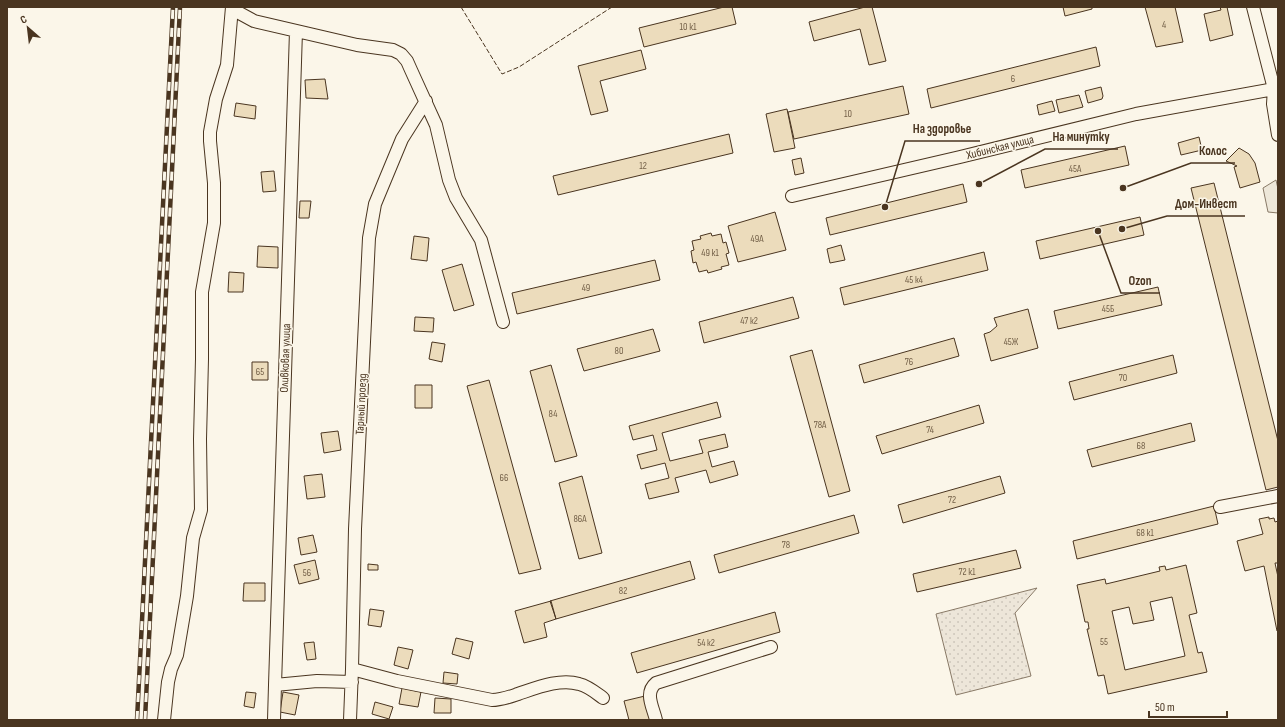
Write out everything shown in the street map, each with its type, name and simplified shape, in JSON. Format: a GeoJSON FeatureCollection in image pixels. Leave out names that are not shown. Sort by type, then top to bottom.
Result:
{"type":"FeatureCollection","features":[{"type":"Feature","properties":{"kind":"street"},"geometry":{"type":"LineString","coordinates":[[1253,7],[1276,88],[1273,104],[1278,135]]}},
{"type":"Feature","properties":{"kind":"street"},"geometry":{"type":"LineString","coordinates":[[164,720],[168,682],[171,669],[177,655],[187,596],[193,538],[201,510],[200,439],[202,292],[214,222],[214,184],[210,136],[216,99],[226,65],[232,8],[254,21],[357,45],[393,50],[401,54],[407,62],[436,125],[444,163],[453,192],[465,215],[481,240],[503,322]]}},
{"type":"Feature","properties":{"kind":"street","name":"Оливковая улица"},"geometry":{"type":"LineString","coordinates":[[274,720],[296,31]]}},
{"type":"Feature","properties":{"kind":"street","name":"Хибинская улица"},"geometry":{"type":"LineString","coordinates":[[792,196],[1136,114],[1276,88]]}},
{"type":"Feature","properties":{"kind":"street","name":"Тарный проезд"},"geometry":{"type":"LineString","coordinates":[[350,720],[356,521],[369,238],[375,204],[402,139],[426,101]]}},
{"type":"Feature","properties":{"kind":"street"},"geometry":{"type":"LineString","coordinates":[[1220,507],[1278,496]]}},
{"type":"Feature","properties":{"kind":"street"},"geometry":{"type":"LineString","coordinates":[[656,720],[649,694],[652,686],[771,646]]}},
{"type":"Feature","properties":{"kind":"street"},"geometry":{"type":"LineString","coordinates":[[352,669],[397,681],[492,700],[500,700],[533,689],[569,682],[578,683],[603,698]]}},
{"type":"Feature","properties":{"kind":"street"},"geometry":{"type":"LineString","coordinates":[[275,685],[318,681],[352,682]]}},
{"type":"Feature","properties":{"kind":"shaded area"},"geometry":{"type":"Polygon","coordinates":[[[1276,180],[1278,189],[1278,213],[1268,212],[1263,188],[1276,180]]]}},
{"type":"Feature","properties":{"kind":"shaded area"},"geometry":{"type":"Polygon","coordinates":[[[1037,588],[1015,613],[1031,676],[956,695],[936,614],[1037,588]]]}},
{"type":"Feature","properties":{"kind":"building"},"geometry":{"type":"Polygon","coordinates":[[[724,7],[732,7],[736,24],[644,47],[639,28],[724,7]]]}},
{"type":"Feature","properties":{"kind":"building"},"geometry":{"type":"Polygon","coordinates":[[[865,7],[872,7],[886,61],[869,65],[860,29],[814,41],[809,22],[865,7]]]}},
{"type":"Feature","properties":{"kind":"building"},"geometry":{"type":"Polygon","coordinates":[[[1063,7],[1092,7],[1092,9],[1065,16],[1063,7]]]}},
{"type":"Feature","properties":{"kind":"building"},"geometry":{"type":"Polygon","coordinates":[[[1145,7],[1175,7],[1183,42],[1156,47],[1145,7]]]}},
{"type":"Feature","properties":{"kind":"building"},"geometry":{"type":"Polygon","coordinates":[[[1220,7],[1227,7],[1233,35],[1210,41],[1204,14],[1221,10],[1220,7]]]}},
{"type":"Feature","properties":{"kind":"building"},"geometry":{"type":"Polygon","coordinates":[[[1096,47],[1100,66],[931,108],[927,89],[1096,47]]]}},
{"type":"Feature","properties":{"kind":"building"},"geometry":{"type":"Polygon","coordinates":[[[641,50],[646,69],[600,81],[608,111],[591,115],[578,66],[641,50]]]}},
{"type":"Feature","properties":{"kind":"building"},"geometry":{"type":"Polygon","coordinates":[[[325,79],[328,99],[306,98],[305,80],[325,79]]]}},
{"type":"Feature","properties":{"kind":"building"},"geometry":{"type":"Polygon","coordinates":[[[903,86],[909,114],[794,139],[788,112],[903,86]]]}},
{"type":"Feature","properties":{"kind":"building"},"geometry":{"type":"Polygon","coordinates":[[[1101,87],[1103,96],[1102,99],[1088,103],[1085,91],[1101,87]]]}},
{"type":"Feature","properties":{"kind":"building"},"geometry":{"type":"Polygon","coordinates":[[[1079,95],[1083,107],[1059,113],[1056,100],[1079,95]]]}},
{"type":"Feature","properties":{"kind":"building"},"geometry":{"type":"Polygon","coordinates":[[[1052,101],[1055,111],[1039,115],[1037,105],[1052,101]]]}},
{"type":"Feature","properties":{"kind":"building"},"geometry":{"type":"Polygon","coordinates":[[[236,103],[256,106],[255,119],[234,116],[236,103]]]}},
{"type":"Feature","properties":{"kind":"building"},"geometry":{"type":"Polygon","coordinates":[[[787,109],[795,148],[774,152],[766,114],[787,109]]]}},
{"type":"Feature","properties":{"kind":"building"},"geometry":{"type":"Polygon","coordinates":[[[729,134],[733,153],[558,195],[553,176],[729,134]]]}},
{"type":"Feature","properties":{"kind":"building"},"geometry":{"type":"Polygon","coordinates":[[[1199,137],[1202,150],[1181,155],[1178,143],[1199,137]]]}},
{"type":"Feature","properties":{"kind":"building"},"geometry":{"type":"Polygon","coordinates":[[[1125,146],[1129,165],[1025,188],[1021,170],[1125,146]]]}},
{"type":"Feature","properties":{"kind":"building"},"geometry":{"type":"Polygon","coordinates":[[[1239,148],[1249,154],[1255,163],[1260,182],[1240,188],[1234,167],[1237,166],[1226,161],[1239,148]]]}},
{"type":"Feature","properties":{"kind":"building"},"geometry":{"type":"Polygon","coordinates":[[[801,158],[804,173],[795,175],[792,160],[801,158]]]}},
{"type":"Feature","properties":{"kind":"building"},"geometry":{"type":"Polygon","coordinates":[[[274,171],[276,191],[263,192],[261,172],[274,171]]]}},
{"type":"Feature","properties":{"kind":"building"},"geometry":{"type":"Polygon","coordinates":[[[1214,183],[1278,441],[1278,487],[1266,490],[1191,188],[1214,183]]]}},
{"type":"Feature","properties":{"kind":"building"},"geometry":{"type":"Polygon","coordinates":[[[963,184],[967,202],[830,235],[826,218],[963,184]]]}},
{"type":"Feature","properties":{"kind":"building"},"geometry":{"type":"Polygon","coordinates":[[[300,201],[311,201],[309,218],[299,218],[300,201]]]}},
{"type":"Feature","properties":{"kind":"building"},"geometry":{"type":"Polygon","coordinates":[[[775,212],[786,250],[738,262],[728,226],[775,212]]]}},
{"type":"Feature","properties":{"kind":"building"},"geometry":{"type":"Polygon","coordinates":[[[1140,217],[1144,235],[1040,259],[1036,241],[1140,217]]]}},
{"type":"Feature","properties":{"kind":"building"},"geometry":{"type":"Polygon","coordinates":[[[711,233],[712,236],[721,234],[723,243],[726,242],[729,253],[726,254],[729,265],[721,267],[722,269],[708,273],[707,270],[699,272],[696,262],[693,263],[691,251],[694,250],[692,241],[701,239],[700,236],[711,233]]]}},
{"type":"Feature","properties":{"kind":"building"},"geometry":{"type":"Polygon","coordinates":[[[414,236],[429,238],[427,261],[411,259],[414,236]]]}},
{"type":"Feature","properties":{"kind":"building"},"geometry":{"type":"Polygon","coordinates":[[[841,245],[845,260],[830,263],[827,249],[841,245]]]}},
{"type":"Feature","properties":{"kind":"building"},"geometry":{"type":"Polygon","coordinates":[[[258,246],[278,247],[278,268],[257,267],[258,246]]]}},
{"type":"Feature","properties":{"kind":"building"},"geometry":{"type":"Polygon","coordinates":[[[984,252],[988,270],[844,305],[840,288],[984,252]]]}},
{"type":"Feature","properties":{"kind":"building"},"geometry":{"type":"Polygon","coordinates":[[[655,260],[660,280],[517,314],[512,293],[655,260]]]}},
{"type":"Feature","properties":{"kind":"building"},"geometry":{"type":"Polygon","coordinates":[[[462,264],[474,305],[454,311],[442,270],[462,264]]]}},
{"type":"Feature","properties":{"kind":"building"},"geometry":{"type":"Polygon","coordinates":[[[229,272],[244,273],[243,292],[228,292],[229,272]]]}},
{"type":"Feature","properties":{"kind":"building"},"geometry":{"type":"Polygon","coordinates":[[[1158,287],[1162,305],[1058,329],[1054,311],[1158,287]]]}},
{"type":"Feature","properties":{"kind":"building"},"geometry":{"type":"Polygon","coordinates":[[[793,297],[799,318],[704,343],[699,322],[793,297]]]}},
{"type":"Feature","properties":{"kind":"building"},"geometry":{"type":"Polygon","coordinates":[[[1028,309],[1038,348],[991,361],[984,334],[990,332],[997,326],[994,318],[1028,309]]]}},
{"type":"Feature","properties":{"kind":"building"},"geometry":{"type":"Polygon","coordinates":[[[415,317],[434,318],[433,332],[414,331],[415,317]]]}},
{"type":"Feature","properties":{"kind":"building"},"geometry":{"type":"Polygon","coordinates":[[[653,329],[660,351],[584,371],[577,349],[653,329]]]}},
{"type":"Feature","properties":{"kind":"building"},"geometry":{"type":"Polygon","coordinates":[[[954,338],[959,356],[864,383],[859,365],[954,338]]]}},
{"type":"Feature","properties":{"kind":"building"},"geometry":{"type":"Polygon","coordinates":[[[432,342],[445,344],[442,362],[429,359],[432,342]]]}},
{"type":"Feature","properties":{"kind":"building"},"geometry":{"type":"Polygon","coordinates":[[[812,350],[850,491],[829,497],[790,356],[812,350]]]}},
{"type":"Feature","properties":{"kind":"building"},"geometry":{"type":"Polygon","coordinates":[[[1173,355],[1177,373],[1074,400],[1069,382],[1173,355]]]}},
{"type":"Feature","properties":{"kind":"building"},"geometry":{"type":"Polygon","coordinates":[[[252,362],[268,362],[268,380],[252,380],[252,362]]]}},
{"type":"Feature","properties":{"kind":"building"},"geometry":{"type":"Polygon","coordinates":[[[551,365],[577,456],[555,462],[530,371],[551,365]]]}},
{"type":"Feature","properties":{"kind":"building"},"geometry":{"type":"Polygon","coordinates":[[[489,380],[541,569],[519,574],[467,386],[489,380]]]}},
{"type":"Feature","properties":{"kind":"building"},"geometry":{"type":"Polygon","coordinates":[[[415,385],[432,385],[432,408],[415,408],[415,385]]]}},
{"type":"Feature","properties":{"kind":"building"},"geometry":{"type":"Polygon","coordinates":[[[717,402],[721,417],[662,433],[670,461],[703,453],[699,440],[725,434],[728,447],[708,452],[712,467],[734,461],[738,475],[710,483],[706,470],[675,478],[679,492],[649,499],[645,484],[669,478],[665,463],[641,469],[637,455],[657,450],[653,435],[633,440],[629,426],[717,402]]]}},
{"type":"Feature","properties":{"kind":"building"},"geometry":{"type":"Polygon","coordinates":[[[979,405],[984,423],[882,454],[876,436],[979,405]]]}},
{"type":"Feature","properties":{"kind":"building"},"geometry":{"type":"Polygon","coordinates":[[[1191,423],[1195,441],[1092,467],[1087,450],[1191,423]]]}},
{"type":"Feature","properties":{"kind":"building"},"geometry":{"type":"Polygon","coordinates":[[[338,431],[341,450],[324,453],[321,433],[338,431]]]}},
{"type":"Feature","properties":{"kind":"building"},"geometry":{"type":"Polygon","coordinates":[[[322,474],[325,497],[307,499],[304,476],[322,474]]]}},
{"type":"Feature","properties":{"kind":"building"},"geometry":{"type":"Polygon","coordinates":[[[582,476],[602,553],[579,559],[559,483],[582,476]]]}},
{"type":"Feature","properties":{"kind":"building"},"geometry":{"type":"Polygon","coordinates":[[[1000,476],[1005,493],[903,523],[898,505],[1000,476]]]}},
{"type":"Feature","properties":{"kind":"building"},"geometry":{"type":"Polygon","coordinates":[[[1214,506],[1218,524],[1077,559],[1073,541],[1214,506]]]}},
{"type":"Feature","properties":{"kind":"building"},"geometry":{"type":"Polygon","coordinates":[[[854,515],[859,533],[719,573],[714,555],[854,515]]]}},
{"type":"Feature","properties":{"kind":"building"},"geometry":{"type":"Polygon","coordinates":[[[1269,517],[1269,519],[1274,518],[1275,522],[1278,521],[1278,563],[1275,563],[1278,577],[1278,631],[1264,566],[1245,571],[1237,541],[1263,534],[1259,519],[1269,517]]]}},
{"type":"Feature","properties":{"kind":"building"},"geometry":{"type":"Polygon","coordinates":[[[313,535],[317,552],[301,555],[298,538],[313,535]]]}},
{"type":"Feature","properties":{"kind":"building"},"geometry":{"type":"Polygon","coordinates":[[[1016,550],[1021,568],[917,592],[913,574],[1016,550]]]}},
{"type":"Feature","properties":{"kind":"building"},"geometry":{"type":"Polygon","coordinates":[[[315,560],[319,579],[299,584],[294,565],[315,560]]]}},
{"type":"Feature","properties":{"kind":"building"},"geometry":{"type":"Polygon","coordinates":[[[690,561],[695,579],[556,619],[550,601],[690,561]]]}},
{"type":"Feature","properties":{"kind":"building"},"geometry":{"type":"Polygon","coordinates":[[[368,564],[378,565],[378,570],[368,570],[368,564]]]}},
{"type":"Feature","properties":{"kind":"building"},"geometry":{"type":"Polygon","coordinates":[[[1186,565],[1197,613],[1189,615],[1198,653],[1202,652],[1207,672],[1108,694],[1104,675],[1098,676],[1087,629],[1089,629],[1088,622],[1085,622],[1077,585],[1105,579],[1106,584],[1160,571],[1159,567],[1165,566],[1166,570],[1186,565]],[[1172,597],[1150,602],[1154,620],[1133,624],[1129,607],[1112,611],[1125,670],[1185,656],[1172,597]]]}},
{"type":"Feature","properties":{"kind":"building"},"geometry":{"type":"Polygon","coordinates":[[[244,583],[265,583],[265,601],[243,601],[244,583]]]}},
{"type":"Feature","properties":{"kind":"building"},"geometry":{"type":"Polygon","coordinates":[[[551,601],[556,619],[544,623],[547,637],[524,643],[515,611],[551,601]]]}},
{"type":"Feature","properties":{"kind":"building"},"geometry":{"type":"Polygon","coordinates":[[[370,609],[384,611],[381,627],[368,625],[370,609]]]}},
{"type":"Feature","properties":{"kind":"building"},"geometry":{"type":"Polygon","coordinates":[[[775,612],[780,632],[637,673],[631,653],[775,612]]]}},
{"type":"Feature","properties":{"kind":"building"},"geometry":{"type":"Polygon","coordinates":[[[456,638],[473,642],[469,659],[452,654],[456,638]]]}},
{"type":"Feature","properties":{"kind":"building"},"geometry":{"type":"Polygon","coordinates":[[[314,642],[316,659],[307,660],[304,643],[314,642]]]}},
{"type":"Feature","properties":{"kind":"building"},"geometry":{"type":"Polygon","coordinates":[[[398,647],[413,650],[408,669],[394,665],[398,647]]]}},
{"type":"Feature","properties":{"kind":"building"},"geometry":{"type":"Polygon","coordinates":[[[444,672],[458,674],[457,684],[443,683],[444,672]]]}},
{"type":"Feature","properties":{"kind":"building"},"geometry":{"type":"Polygon","coordinates":[[[402,688],[421,692],[418,707],[399,704],[402,688]]]}},
{"type":"Feature","properties":{"kind":"building"},"geometry":{"type":"Polygon","coordinates":[[[246,692],[256,693],[254,708],[244,706],[246,692]]]}},
{"type":"Feature","properties":{"kind":"building"},"geometry":{"type":"Polygon","coordinates":[[[283,692],[299,695],[295,715],[280,712],[283,692]]]}},
{"type":"Feature","properties":{"kind":"building"},"geometry":{"type":"Polygon","coordinates":[[[645,696],[650,720],[629,720],[624,701],[645,696]]]}},
{"type":"Feature","properties":{"kind":"building"},"geometry":{"type":"Polygon","coordinates":[[[435,698],[451,699],[451,713],[434,713],[435,698]]]}},
{"type":"Feature","properties":{"kind":"building"},"geometry":{"type":"Polygon","coordinates":[[[375,702],[393,707],[389,719],[372,714],[375,702]]]}},
{"type":"Feature","properties":{"kind":"railway"},"geometry":{"type":"LineString","coordinates":[[137,720],[173,7]]}},
{"type":"Feature","properties":{"kind":"railway"},"geometry":{"type":"LineString","coordinates":[[145,720],[180,7]]}},
{"type":"Feature","properties":{"kind":"fence"},"geometry":{"type":"LineString","coordinates":[[461,7],[502,74],[519,67],[612,7]]}},
{"type":"Feature","properties":{"kind":"place","name":"На минутку"},"geometry":{"type":"Point","coordinates":[979,184]}},
{"type":"Feature","properties":{"kind":"place","name":"Колос"},"geometry":{"type":"Point","coordinates":[1123,188]}},
{"type":"Feature","properties":{"kind":"place","name":"На здоровье"},"geometry":{"type":"Point","coordinates":[885,207]}},
{"type":"Feature","properties":{"kind":"place","name":"Дом-Инвест"},"geometry":{"type":"Point","coordinates":[1122,229]}},
{"type":"Feature","properties":{"kind":"place","name":"Ozon"},"geometry":{"type":"Point","coordinates":[1098,231]}}]}
